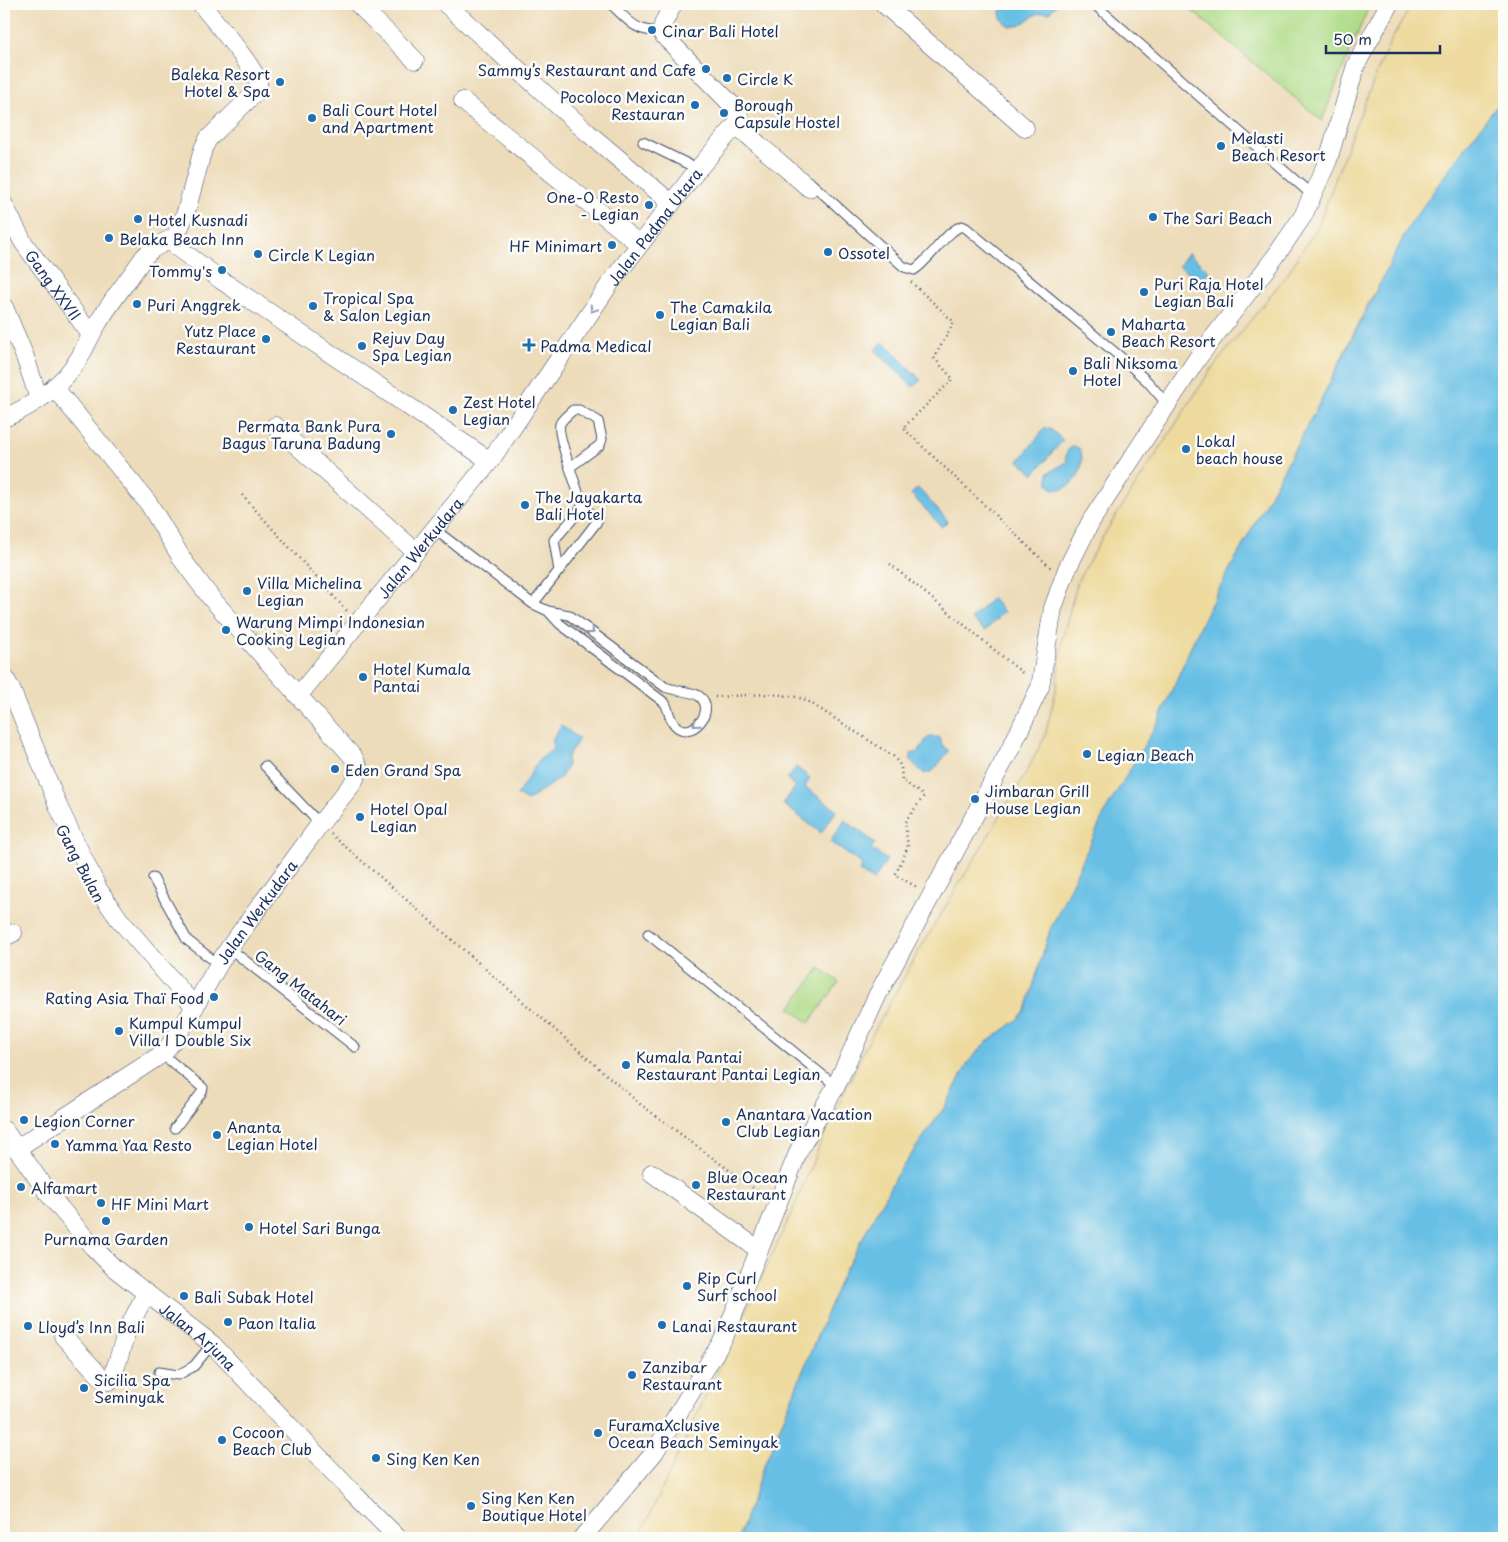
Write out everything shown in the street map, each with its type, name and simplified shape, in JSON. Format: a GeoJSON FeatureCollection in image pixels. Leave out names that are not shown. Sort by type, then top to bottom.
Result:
{"type":"FeatureCollection","features":[{"type":"Feature","properties":{"kind":"street"},"geometry":{"type":"LineString","coordinates":[[201,4],[257,78],[258,87],[255,93],[208,140],[203,150],[189,203],[176,236],[175,243],[178,248],[187,256],[490,461]]}},
{"type":"Feature","properties":{"kind":"street"},"geometry":{"type":"LineString","coordinates":[[358,4],[415,60]]}},
{"type":"Feature","properties":{"kind":"street"},"geometry":{"type":"LineString","coordinates":[[446,4],[587,132],[671,203]]}},
{"type":"Feature","properties":{"kind":"street"},"geometry":{"type":"LineString","coordinates":[[673,4],[664,22],[662,31],[664,36],[732,105],[738,121],[808,188]]}},
{"type":"Feature","properties":{"kind":"street"},"geometry":{"type":"LineString","coordinates":[[884,4],[1025,128]]}},
{"type":"Feature","properties":{"kind":"street"},"geometry":{"type":"LineString","coordinates":[[582,1538],[654,1453],[724,1338],[799,1150],[836,1086],[877,996],[1011,748],[1040,687],[1054,608],[1063,579],[1091,521],[1197,359],[1275,257],[1303,216],[1328,160],[1356,65],[1389,4]]}},
{"type":"Feature","properties":{"kind":"street"},"geometry":{"type":"LineString","coordinates":[[463,101],[639,244]]}},
{"type":"Feature","properties":{"kind":"street","name":"Jalan Padma Utara"},"geometry":{"type":"LineString","coordinates":[[490,461],[611,282],[671,203],[738,121]]}},
{"type":"Feature","properties":{"kind":"street","name":"Gang XXVII"},"geometry":{"type":"LineString","coordinates":[[4,205],[23,242],[90,335]]}},
{"type":"Feature","properties":{"kind":"street"},"geometry":{"type":"LineString","coordinates":[[4,418],[39,400],[54,387],[75,363],[90,335],[144,257],[152,248],[176,236]]}},
{"type":"Feature","properties":{"kind":"street"},"geometry":{"type":"LineString","coordinates":[[4,307],[39,400]]}},
{"type":"Feature","properties":{"kind":"street"},"geometry":{"type":"LineString","coordinates":[[54,387],[149,504],[184,562],[211,598],[298,696]]}},
{"type":"Feature","properties":{"kind":"street"},"geometry":{"type":"LineString","coordinates":[[275,426],[416,552]]}},
{"type":"Feature","properties":{"kind":"street","name":"Jalan Werkudara"},"geometry":{"type":"LineString","coordinates":[[16,1149],[162,1054],[173,1042],[229,948],[320,824],[353,783],[359,769],[354,758],[298,696],[490,461]]}},
{"type":"Feature","properties":{"kind":"street"},"geometry":{"type":"LineString","coordinates":[[4,676],[59,808],[98,889],[119,919],[193,1010]]}},
{"type":"Feature","properties":{"kind":"street","name":"Gang Bulan"},"geometry":{"type":"LineString","coordinates":[[4,694],[64,834],[94,893],[114,922],[193,1010]]}},
{"type":"Feature","properties":{"kind":"street","name":"Jalan Arjuna"},"geometry":{"type":"LineString","coordinates":[[4,1130],[50,1196],[93,1247],[114,1268],[212,1344],[352,1493],[398,1538]]}},
{"type":"Feature","properties":{"kind":"street"},"geometry":{"type":"LineString","coordinates":[[652,1173],[759,1250]]}},
{"type":"Feature","properties":{"kind":"street"},"geometry":{"type":"LineString","coordinates":[[63,1336],[104,1379],[109,1381],[112,1379],[127,1332],[146,1293]]}},
{"type":"Feature","properties":{"kind":"lane"},"geometry":{"type":"LineString","coordinates":[[611,4],[642,30],[648,32],[662,31]]}},
{"type":"Feature","properties":{"kind":"lane"},"geometry":{"type":"LineString","coordinates":[[1094,4],[1312,195]]}},
{"type":"Feature","properties":{"kind":"lane"},"geometry":{"type":"LineString","coordinates":[[738,121],[904,267],[914,270],[921,266],[954,231],[962,226],[966,228],[1124,360],[1148,382],[1167,404]]}},
{"type":"Feature","properties":{"kind":"lane"},"geometry":{"type":"LineString","coordinates":[[643,142],[698,169]]}},
{"type":"Feature","properties":{"kind":"lane"},"geometry":{"type":"LineString","coordinates":[[533,604],[597,522],[596,516],[583,506],[566,458],[559,428],[560,423],[573,410],[579,410],[598,421],[602,439],[600,445],[570,467]]}},
{"type":"Feature","properties":{"kind":"lane"},"geometry":{"type":"LineString","coordinates":[[559,571],[554,540],[583,506]]}},
{"type":"Feature","properties":{"kind":"lane"},"geometry":{"type":"LineString","coordinates":[[434,529],[533,604],[548,611],[569,615],[665,687],[694,693],[702,698],[705,706],[705,715],[700,723],[692,729],[682,730],[676,726],[671,720],[665,703],[560,624],[548,611]]}},
{"type":"Feature","properties":{"kind":"lane"},"geometry":{"type":"LineString","coordinates":[[264,766],[320,824]]}},
{"type":"Feature","properties":{"kind":"lane"},"geometry":{"type":"LineString","coordinates":[[153,878],[187,940],[218,964]]}},
{"type":"Feature","properties":{"kind":"lane"},"geometry":{"type":"LineString","coordinates":[[648,934],[836,1086]]}},
{"type":"Feature","properties":{"kind":"lane","name":"Gang Matahari"},"geometry":{"type":"LineString","coordinates":[[229,948],[355,1048]]}},
{"type":"Feature","properties":{"kind":"lane"},"geometry":{"type":"LineString","coordinates":[[162,1054],[203,1088],[175,1128]]}},
{"type":"Feature","properties":{"kind":"lane"},"geometry":{"type":"LineString","coordinates":[[159,1372],[178,1375],[194,1366],[212,1344]]}},
{"type":"Feature","properties":{"kind":"path"},"geometry":{"type":"LineString","coordinates":[[910,282],[954,322],[934,358],[953,379],[903,428],[1063,579]]}},
{"type":"Feature","properties":{"kind":"path"},"geometry":{"type":"LineString","coordinates":[[242,495],[358,623]]}},
{"type":"Feature","properties":{"kind":"path"},"geometry":{"type":"LineString","coordinates":[[890,564],[1040,687]]}},
{"type":"Feature","properties":{"kind":"path"},"geometry":{"type":"LineString","coordinates":[[702,698],[771,695],[795,696],[806,700],[893,756],[901,766],[902,780],[924,796],[905,822],[908,847],[895,875],[931,896]]}},
{"type":"Feature","properties":{"kind":"path"},"geometry":{"type":"LineString","coordinates":[[320,824],[640,1104],[777,1206]]}},
{"type":"Feature","properties":{"kind":"green space"},"geometry":{"type":"Polygon","coordinates":[[[1184,4],[1370,4],[1322,121],[1184,4]]]}},
{"type":"Feature","properties":{"kind":"green space"},"geometry":{"type":"Polygon","coordinates":[[[820,968],[839,982],[809,1023],[790,1008],[820,968]]]}},
{"type":"Feature","properties":{"kind":"sand","name":"Legian Beach"},"geometry":{"type":"Polygon","coordinates":[[[1412,4],[1504,4],[1504,97],[1459,155],[1369,302],[1319,404],[1203,619],[1159,720],[1050,930],[1026,1010],[1016,1021],[987,1042],[969,1061],[946,1105],[896,1176],[841,1278],[761,1473],[738,1538],[639,1538],[793,1210],[820,1144],[866,1046],[917,954],[1026,773],[1045,736],[1056,690],[1062,640],[1078,580],[1103,536],[1210,371],[1286,276],[1319,224],[1351,136],[1388,46],[1412,4]]]}},
{"type":"Feature","properties":{"kind":"water"},"geometry":{"type":"Polygon","coordinates":[[[1003,4],[1057,4],[1049,13],[1036,15],[1022,24],[1011,26],[1001,17],[1000,12],[1003,4]]]}},
{"type":"Feature","properties":{"kind":"water"},"geometry":{"type":"Polygon","coordinates":[[[1504,97],[1504,1538],[738,1538],[761,1473],[841,1278],[896,1176],[946,1105],[969,1061],[987,1042],[1016,1021],[1026,1010],[1050,930],[1106,810],[1159,720],[1203,619],[1319,404],[1409,226],[1459,155],[1504,97]]]}},
{"type":"Feature","properties":{"kind":"water"},"geometry":{"type":"Polygon","coordinates":[[[1188,253],[1209,271],[1201,282],[1179,266],[1188,253]]]}},
{"type":"Feature","properties":{"kind":"water"},"geometry":{"type":"Polygon","coordinates":[[[883,342],[921,380],[913,387],[875,350],[883,342]]]}},
{"type":"Feature","properties":{"kind":"water"},"geometry":{"type":"Polygon","coordinates":[[[1045,428],[1050,429],[1063,440],[1034,474],[1019,461],[1045,428]]]}},
{"type":"Feature","properties":{"kind":"water"},"geometry":{"type":"Polygon","coordinates":[[[1074,446],[1080,449],[1082,456],[1079,474],[1068,486],[1060,489],[1052,488],[1048,484],[1048,473],[1067,462],[1067,452],[1074,446]]]}},
{"type":"Feature","properties":{"kind":"water"},"geometry":{"type":"Polygon","coordinates":[[[918,488],[948,521],[942,527],[911,494],[918,488]]]}},
{"type":"Feature","properties":{"kind":"water"},"geometry":{"type":"Polygon","coordinates":[[[992,598],[1004,612],[985,631],[971,619],[992,598]]]}},
{"type":"Feature","properties":{"kind":"water"},"geometry":{"type":"Polygon","coordinates":[[[561,725],[579,739],[567,757],[567,767],[560,778],[527,801],[517,795],[539,760],[553,749],[553,739],[561,725]]]}},
{"type":"Feature","properties":{"kind":"water"},"geometry":{"type":"Polygon","coordinates":[[[928,737],[939,737],[943,746],[949,751],[933,771],[924,774],[911,761],[911,754],[918,752],[928,737]]]}},
{"type":"Feature","properties":{"kind":"water"},"geometry":{"type":"Polygon","coordinates":[[[796,767],[810,778],[805,787],[837,810],[821,833],[783,804],[796,786],[787,779],[796,767]]]}},
{"type":"Feature","properties":{"kind":"water"},"geometry":{"type":"Polygon","coordinates":[[[845,820],[875,843],[871,849],[887,860],[873,881],[859,871],[863,865],[830,842],[845,820]]]}},
{"type":"Feature","properties":{"kind":"place","name":"Cinar Bali Hotel"},"geometry":{"type":"Point","coordinates":[652,30]}},
{"type":"Feature","properties":{"kind":"place","name":"Sammy’s Restaurant and Cafe"},"geometry":{"type":"Point","coordinates":[706,69]}},
{"type":"Feature","properties":{"kind":"place","name":"Circle K"},"geometry":{"type":"Point","coordinates":[727,78]}},
{"type":"Feature","properties":{"kind":"place","name":"Baleka Resort Hotel & Spa"},"geometry":{"type":"Point","coordinates":[280,82]}},
{"type":"Feature","properties":{"kind":"place","name":"Pocoloco Mexican Restauran"},"geometry":{"type":"Point","coordinates":[695,105]}},
{"type":"Feature","properties":{"kind":"place","name":"Borough Capsule Hostel"},"geometry":{"type":"Point","coordinates":[724,113]}},
{"type":"Feature","properties":{"kind":"place","name":"Bali Court Hotel and Apartment"},"geometry":{"type":"Point","coordinates":[312,118]}},
{"type":"Feature","properties":{"kind":"place","name":"Melasti Beach Resort"},"geometry":{"type":"Point","coordinates":[1221,146]}},
{"type":"Feature","properties":{"kind":"place","name":"One-O Resto - Legian"},"geometry":{"type":"Point","coordinates":[649,205]}},
{"type":"Feature","properties":{"kind":"place","name":"The Sari Beach"},"geometry":{"type":"Point","coordinates":[1153,217]}},
{"type":"Feature","properties":{"kind":"place","name":"Hotel Kusnadi"},"geometry":{"type":"Point","coordinates":[138,219]}},
{"type":"Feature","properties":{"kind":"place","name":"Belaka Beach Inn"},"geometry":{"type":"Point","coordinates":[109,238]}},
{"type":"Feature","properties":{"kind":"place","name":"HF Minimart"},"geometry":{"type":"Point","coordinates":[612,245]}},
{"type":"Feature","properties":{"kind":"place","name":"Ossotel"},"geometry":{"type":"Point","coordinates":[828,252]}},
{"type":"Feature","properties":{"kind":"place","name":"Circle K Legian"},"geometry":{"type":"Point","coordinates":[258,254]}},
{"type":"Feature","properties":{"kind":"place","name":"Tommy's"},"geometry":{"type":"Point","coordinates":[222,270]}},
{"type":"Feature","properties":{"kind":"place","name":"Puri Raja Hotel Legian Bali"},"geometry":{"type":"Point","coordinates":[1144,292]}},
{"type":"Feature","properties":{"kind":"place","name":"Puri Anggrek"},"geometry":{"type":"Point","coordinates":[137,304]}},
{"type":"Feature","properties":{"kind":"place","name":"Tropical Spa & Salon Legian"},"geometry":{"type":"Point","coordinates":[313,306]}},
{"type":"Feature","properties":{"kind":"place","name":"The Camakila Legian Bali"},"geometry":{"type":"Point","coordinates":[660,315]}},
{"type":"Feature","properties":{"kind":"place","name":"Maharta Beach Resort"},"geometry":{"type":"Point","coordinates":[1111,332]}},
{"type":"Feature","properties":{"kind":"place","name":"Yutz Place Restaurant"},"geometry":{"type":"Point","coordinates":[266,339]}},
{"type":"Feature","properties":{"kind":"place","name":"Padma Medical"},"geometry":{"type":"Point","coordinates":[529,345]}},
{"type":"Feature","properties":{"kind":"place","name":"Rejuv Day Spa Legian"},"geometry":{"type":"Point","coordinates":[362,346]}},
{"type":"Feature","properties":{"kind":"place","name":"Bali Niksoma Hotel"},"geometry":{"type":"Point","coordinates":[1073,371]}},
{"type":"Feature","properties":{"kind":"place","name":"Zest Hotel Legian"},"geometry":{"type":"Point","coordinates":[453,410]}},
{"type":"Feature","properties":{"kind":"place","name":"Permata Bank Pura Bagus Taruna Badung"},"geometry":{"type":"Point","coordinates":[391,434]}},
{"type":"Feature","properties":{"kind":"place","name":"Lokal beach house"},"geometry":{"type":"Point","coordinates":[1186,449]}},
{"type":"Feature","properties":{"kind":"place","name":"The Jayakarta Bali Hotel"},"geometry":{"type":"Point","coordinates":[525,505]}},
{"type":"Feature","properties":{"kind":"place","name":"Villa Michelina Legian"},"geometry":{"type":"Point","coordinates":[247,591]}},
{"type":"Feature","properties":{"kind":"place","name":"Warung Mimpi Indonesian Cooking Legian"},"geometry":{"type":"Point","coordinates":[226,630]}},
{"type":"Feature","properties":{"kind":"place","name":"Hotel Kumala Pantai"},"geometry":{"type":"Point","coordinates":[363,677]}},
{"type":"Feature","properties":{"kind":"place","name":"Legian Beach"},"geometry":{"type":"Point","coordinates":[1087,754]}},
{"type":"Feature","properties":{"kind":"place","name":"Eden Grand Spa"},"geometry":{"type":"Point","coordinates":[335,769]}},
{"type":"Feature","properties":{"kind":"place","name":"Jimbaran Grill House Legian"},"geometry":{"type":"Point","coordinates":[975,799]}},
{"type":"Feature","properties":{"kind":"place","name":"Hotel Opal Legian"},"geometry":{"type":"Point","coordinates":[360,817]}},
{"type":"Feature","properties":{"kind":"place","name":"Rating Asia Thaï Food"},"geometry":{"type":"Point","coordinates":[214,997]}},
{"type":"Feature","properties":{"kind":"place","name":"Kumpul Kumpul Villa I Double Six"},"geometry":{"type":"Point","coordinates":[119,1031]}},
{"type":"Feature","properties":{"kind":"place","name":"Kumala Pantai Restaurant Pantai Legian"},"geometry":{"type":"Point","coordinates":[626,1065]}},
{"type":"Feature","properties":{"kind":"place","name":"Legion Corner"},"geometry":{"type":"Point","coordinates":[24,1120]}},
{"type":"Feature","properties":{"kind":"place","name":"Anantara Vacation Club Legian"},"geometry":{"type":"Point","coordinates":[726,1122]}},
{"type":"Feature","properties":{"kind":"place","name":"Ananta Legian Hotel"},"geometry":{"type":"Point","coordinates":[217,1135]}},
{"type":"Feature","properties":{"kind":"place","name":"Yamma Yaa Resto"},"geometry":{"type":"Point","coordinates":[55,1144]}},
{"type":"Feature","properties":{"kind":"place","name":"Blue Ocean Restaurant"},"geometry":{"type":"Point","coordinates":[696,1185]}},
{"type":"Feature","properties":{"kind":"place","name":"Alfamart"},"geometry":{"type":"Point","coordinates":[21,1187]}},
{"type":"Feature","properties":{"kind":"place","name":"HF Mini Mart"},"geometry":{"type":"Point","coordinates":[101,1203]}},
{"type":"Feature","properties":{"kind":"place","name":"Purnama Garden"},"geometry":{"type":"Point","coordinates":[106,1221]}},
{"type":"Feature","properties":{"kind":"place","name":"Hotel Sari Bunga"},"geometry":{"type":"Point","coordinates":[249,1227]}},
{"type":"Feature","properties":{"kind":"place","name":"Rip Curl Surf school"},"geometry":{"type":"Point","coordinates":[687,1286]}},
{"type":"Feature","properties":{"kind":"place","name":"Bali Subak Hotel"},"geometry":{"type":"Point","coordinates":[184,1296]}},
{"type":"Feature","properties":{"kind":"place","name":"Paon Italia"},"geometry":{"type":"Point","coordinates":[228,1322]}},
{"type":"Feature","properties":{"kind":"place","name":"Lanai Restaurant"},"geometry":{"type":"Point","coordinates":[662,1325]}},
{"type":"Feature","properties":{"kind":"place","name":"Lloyd’s Inn Bali"},"geometry":{"type":"Point","coordinates":[28,1326]}},
{"type":"Feature","properties":{"kind":"place","name":"Zanzibar Restaurant"},"geometry":{"type":"Point","coordinates":[632,1375]}},
{"type":"Feature","properties":{"kind":"place","name":"Sicilia Spa Seminyak"},"geometry":{"type":"Point","coordinates":[84,1388]}},
{"type":"Feature","properties":{"kind":"place","name":"FuramaXclusive Ocean Beach Seminyak"},"geometry":{"type":"Point","coordinates":[598,1433]}},
{"type":"Feature","properties":{"kind":"place","name":"Cocoon Beach Club"},"geometry":{"type":"Point","coordinates":[222,1440]}},
{"type":"Feature","properties":{"kind":"place","name":"Sing Ken Ken"},"geometry":{"type":"Point","coordinates":[376,1458]}},
{"type":"Feature","properties":{"kind":"place","name":"Sing Ken Ken Boutique Hotel"},"geometry":{"type":"Point","coordinates":[471,1506]}}]}
